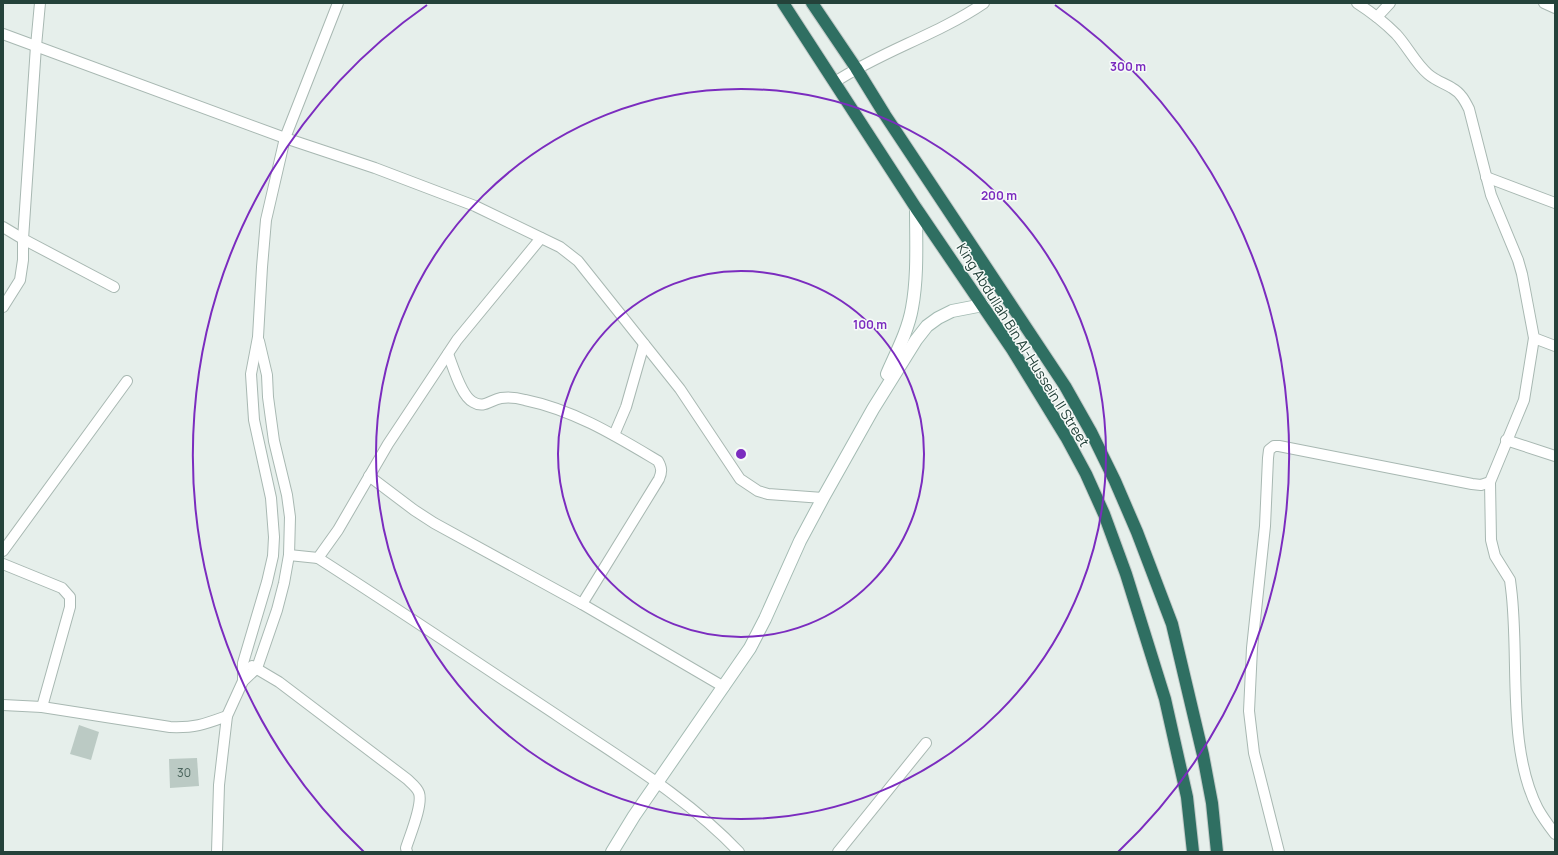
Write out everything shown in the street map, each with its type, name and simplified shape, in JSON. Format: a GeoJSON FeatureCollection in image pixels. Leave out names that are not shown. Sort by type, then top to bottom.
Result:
{"type":"FeatureCollection","features":[{"type":"Feature","properties":{"kind":"highway","name":"King Abdullah Bin Al-Hussein II Street"},"geometry":{"type":"LineString","coordinates":[[783,3],[916,208],[1024,369],[1066,437],[1086,474],[1104,514],[1126,574],[1165,699],[1187,797],[1193,852]]}},
{"type":"Feature","properties":{"kind":"highway","name":"King Abdullah Bin Al-Hussein II Street"},"geometry":{"type":"LineString","coordinates":[[812,3],[1065,386],[1091,432],[1115,481],[1137,532],[1172,624],[1203,755],[1212,803],[1217,852]]}},
{"type":"Feature","properties":{"kind":"street"},"geometry":{"type":"LineString","coordinates":[[3,307],[20,280],[23,260],[23,239],[40,3]]}},
{"type":"Feature","properties":{"kind":"street"},"geometry":{"type":"LineString","coordinates":[[244,681],[243,663],[267,582],[273,556],[274,537],[271,498],[254,420],[251,374],[258,337],[266,220],[285,138],[338,3]]}},
{"type":"Feature","properties":{"kind":"street"},"geometry":{"type":"LineString","coordinates":[[835,82],[856,68],[944,27],[984,3]]}},
{"type":"Feature","properties":{"kind":"street"},"geometry":{"type":"LineString","coordinates":[[1357,3],[1377,17],[1396,34],[1426,72],[1437,81],[1453,88],[1470,109],[1491,195],[1518,260],[1522,274],[1534,338],[1524,400],[1506,440],[1490,482],[1491,540],[1495,556],[1510,580],[1517,714],[1522,760],[1526,777],[1538,809],[1555,834]]}},
{"type":"Feature","properties":{"kind":"street"},"geometry":{"type":"LineString","coordinates":[[1377,17],[1390,3]]}},
{"type":"Feature","properties":{"kind":"street"},"geometry":{"type":"LineString","coordinates":[[1544,3],[1555,8]]}},
{"type":"Feature","properties":{"kind":"street"},"geometry":{"type":"LineString","coordinates":[[3,34],[285,138],[375,168],[475,206],[495,214],[560,247],[578,261],[644,344],[692,406],[740,479],[758,491],[768,494],[823,498]]}},
{"type":"Feature","properties":{"kind":"street"},"geometry":{"type":"LineString","coordinates":[[1486,177],[1555,203]]}},
{"type":"Feature","properties":{"kind":"street"},"geometry":{"type":"LineString","coordinates":[[873,409],[912,310],[915,278],[916,208]]}},
{"type":"Feature","properties":{"kind":"street"},"geometry":{"type":"LineString","coordinates":[[3,227],[114,287]]}},
{"type":"Feature","properties":{"kind":"street"},"geometry":{"type":"LineString","coordinates":[[318,558],[338,530],[388,444],[448,354],[469,324],[541,238]]}},
{"type":"Feature","properties":{"kind":"street"},"geometry":{"type":"LineString","coordinates":[[612,852],[657,783],[750,648],[765,619],[800,541],[823,498],[873,409],[916,340],[927,326],[938,318],[952,311],[982,305]]}},
{"type":"Feature","properties":{"kind":"street"},"geometry":{"type":"LineString","coordinates":[[217,852],[219,786],[227,716],[244,681],[257,668],[277,610],[289,555],[290,517],[287,495],[274,441],[268,397],[267,375],[258,337]]}},
{"type":"Feature","properties":{"kind":"street"},"geometry":{"type":"LineString","coordinates":[[1534,338],[1555,346]]}},
{"type":"Feature","properties":{"kind":"street"},"geometry":{"type":"LineString","coordinates":[[614,435],[626,407],[644,344]]}},
{"type":"Feature","properties":{"kind":"street"},"geometry":{"type":"LineString","coordinates":[[448,354],[463,391],[473,402],[483,405],[500,398],[526,400],[581,419],[614,435],[658,461],[662,470],[661,474],[582,604]]}},
{"type":"Feature","properties":{"kind":"street"},"geometry":{"type":"LineString","coordinates":[[3,551],[127,382]]}},
{"type":"Feature","properties":{"kind":"street"},"geometry":{"type":"LineString","coordinates":[[1506,440],[1555,456]]}},
{"type":"Feature","properties":{"kind":"street"},"geometry":{"type":"LineString","coordinates":[[1279,852],[1254,754],[1250,711],[1252,648],[1265,526],[1268,458],[1270,450],[1272,447],[1279,446],[1472,484],[1481,485],[1490,482]]}},
{"type":"Feature","properties":{"kind":"street"},"geometry":{"type":"LineString","coordinates":[[369,476],[434,523],[582,604],[724,687]]}},
{"type":"Feature","properties":{"kind":"street"},"geometry":{"type":"LineString","coordinates":[[289,555],[318,558],[388,602],[657,783],[716,829],[739,852]]}},
{"type":"Feature","properties":{"kind":"street"},"geometry":{"type":"LineString","coordinates":[[3,564],[62,588],[70,597],[70,607],[42,707]]}},
{"type":"Feature","properties":{"kind":"street"},"geometry":{"type":"LineString","coordinates":[[243,663],[257,668],[285,687],[417,788],[420,795],[420,802],[406,848],[407,852]]}},
{"type":"Feature","properties":{"kind":"street"},"geometry":{"type":"LineString","coordinates":[[3,705],[42,707],[170,727],[186,728],[206,724],[227,716]]}},
{"type":"Feature","properties":{"kind":"street"},"geometry":{"type":"LineString","coordinates":[[838,852],[926,743]]}},
{"type":"Feature","properties":{"kind":"building"},"geometry":{"type":"Polygon","coordinates":[[[79,725],[99,732],[91,760],[70,754],[79,725]]]}},
{"type":"Feature","properties":{"kind":"building"},"geometry":{"type":"Polygon","coordinates":[[[197,758],[199,786],[170,788],[169,759],[197,758]]]}}]}
